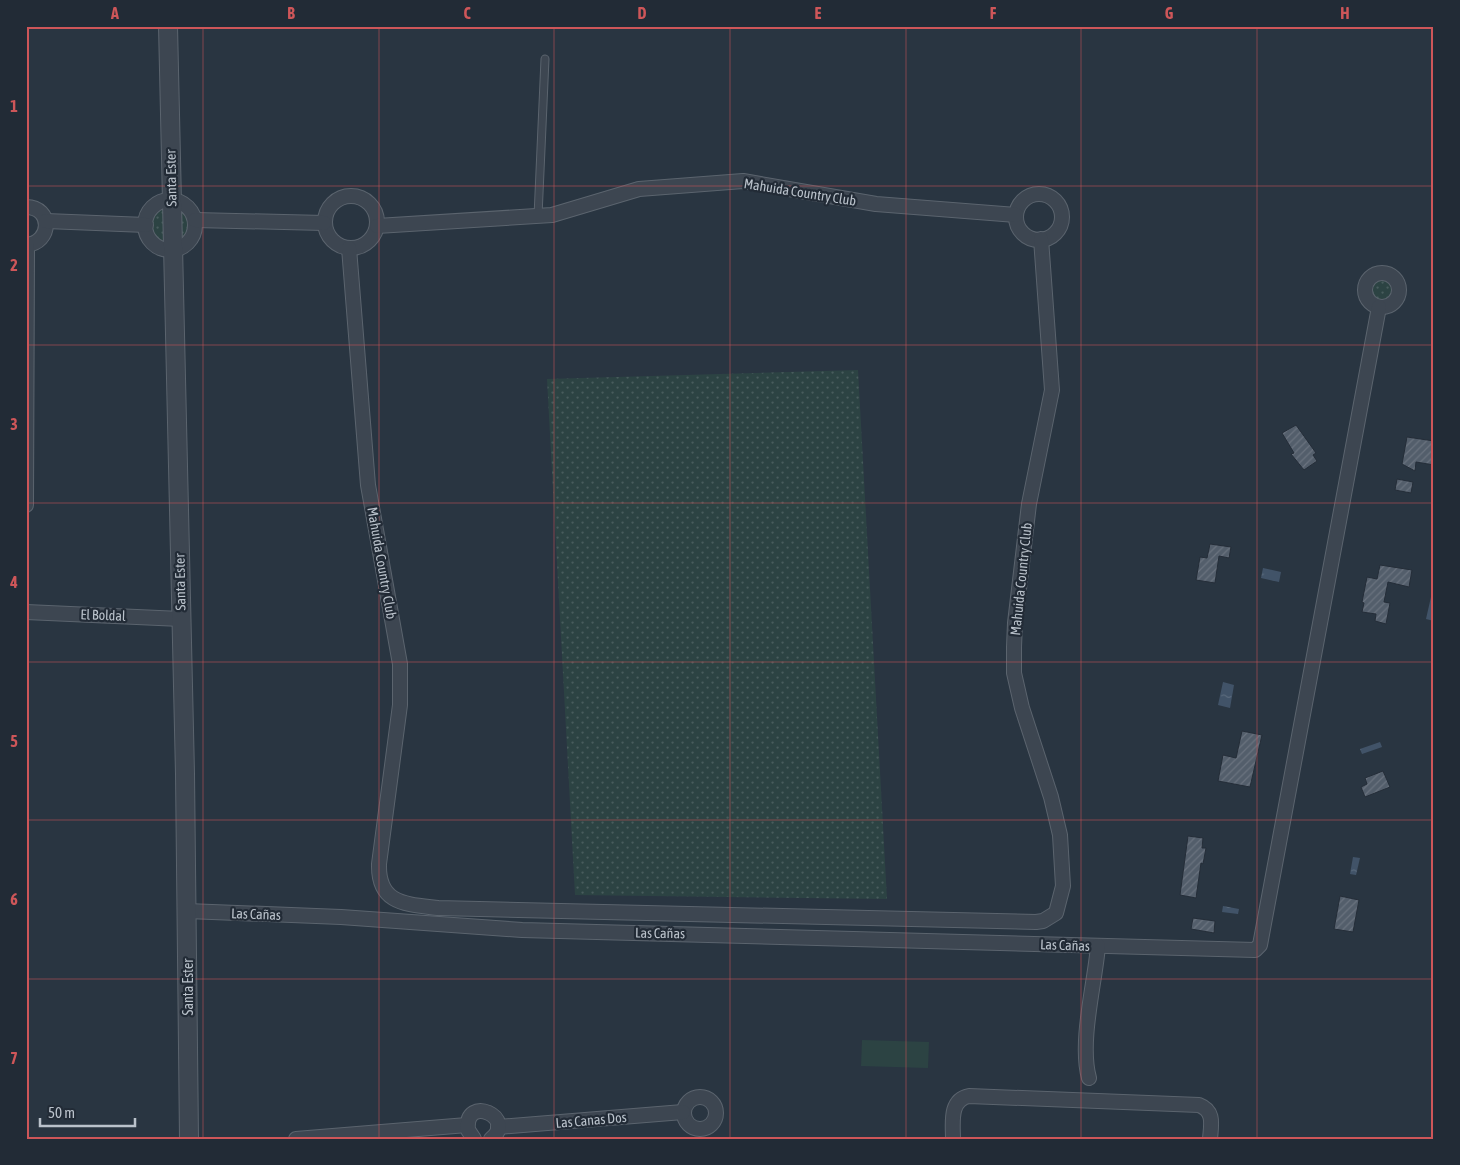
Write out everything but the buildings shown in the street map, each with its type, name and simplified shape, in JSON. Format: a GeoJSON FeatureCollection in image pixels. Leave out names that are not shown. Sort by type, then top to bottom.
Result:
{"type":"FeatureCollection","features":[{"type":"Feature","properties":{"kind":"street","name":"Santa Ester"},"geometry":{"type":"LineString","coordinates":[[168,26],[187,911],[189,1139]]}},
{"type":"Feature","properties":{"kind":"street","name":"Mahuida Country Club"},"geometry":{"type":"LineString","coordinates":[[377,226],[552,215],[639,189],[743,181],[876,204],[1016,215]]}},
{"type":"Feature","properties":{"kind":"street"},"geometry":{"type":"LineString","coordinates":[[1041,194],[1057,201],[1062,218],[1060,227],[1048,238],[1041,239],[1026,235],[1019,227],[1016,215],[1018,207],[1024,199],[1041,194]]}},
{"type":"Feature","properties":{"kind":"street"},"geometry":{"type":"LineString","coordinates":[[356,196],[370,203],[377,218],[377,226],[370,240],[364,245],[349,248],[335,243],[326,231],[325,215],[340,197],[356,196]]}},
{"type":"Feature","properties":{"kind":"street"},"geometry":{"type":"LineString","coordinates":[[172,200],[187,206],[195,220],[193,236],[188,243],[173,250],[157,246],[147,234],[146,225],[150,210],[164,201],[172,200]]}},
{"type":"Feature","properties":{"kind":"street"},"geometry":{"type":"LineString","coordinates":[[26,207],[41,212],[46,221],[46,233],[43,238],[33,245],[26,246],[26,505]]}},
{"type":"Feature","properties":{"kind":"street"},"geometry":{"type":"LineString","coordinates":[[195,220],[324,223]]}},
{"type":"Feature","properties":{"kind":"street"},"geometry":{"type":"LineString","coordinates":[[46,221],[146,225]]}},
{"type":"Feature","properties":{"kind":"street","name":"Mahuida Country Club"},"geometry":{"type":"LineString","coordinates":[[349,248],[368,485],[400,664],[400,705],[378,876],[385,892],[395,899],[412,905],[438,908],[922,918],[995,922],[1044,921],[1056,913],[1063,886],[1060,835],[1051,797],[1022,708],[1014,673],[1014,647],[1029,504],[1052,390],[1041,239]]}},
{"type":"Feature","properties":{"kind":"street","name":"Las Cañas"},"geometry":{"type":"LineString","coordinates":[[187,911],[341,917],[522,930],[1255,950],[1260,945],[1379,307]]}},
{"type":"Feature","properties":{"kind":"street","name":"El Boldal"},"geometry":{"type":"LineString","coordinates":[[26,612],[181,619]]}},
{"type":"Feature","properties":{"kind":"street"},"geometry":{"type":"LineString","coordinates":[[1087,1100],[1089,1078],[1086,1062],[1091,989],[1096,972],[1098,946]]}},
{"type":"Feature","properties":{"kind":"street"},"geometry":{"type":"LineString","coordinates":[[953,1139],[954,1107],[958,1101],[965,1097],[1087,1100],[1202,1106],[1208,1110],[1211,1117],[1210,1139]]}},
{"type":"Feature","properties":{"kind":"street"},"geometry":{"type":"LineString","coordinates":[[474,1139],[467,1125],[474,1113],[484,1111],[496,1118],[494,1133]]}},
{"type":"Feature","properties":{"kind":"street","name":"Las Canas Dos"},"geometry":{"type":"LineString","coordinates":[[494,1133],[683,1112]]}},
{"type":"Feature","properties":{"kind":"street"},"geometry":{"type":"LineString","coordinates":[[296,1139],[467,1125]]}},
{"type":"Feature","properties":{"kind":"lane"},"geometry":{"type":"LineString","coordinates":[[538,216],[545,60]]}},
{"type":"Feature","properties":{"kind":"green space"},"geometry":{"type":"Polygon","coordinates":[[[175,205],[182,208],[188,214],[191,225],[190,233],[182,242],[175,245],[167,245],[160,242],[152,233],[151,221],[154,214],[163,206],[175,205]]]}},
{"type":"Feature","properties":{"kind":"green space"},"geometry":{"type":"Polygon","coordinates":[[[1382,278],[1391,282],[1395,291],[1391,300],[1382,304],[1373,300],[1369,291],[1373,282],[1382,278]]]}},
{"type":"Feature","properties":{"kind":"green space"},"geometry":{"type":"Polygon","coordinates":[[[858,370],[887,899],[575,895],[547,379],[858,370]]]}},
{"type":"Feature","properties":{"kind":"green space"},"geometry":{"type":"Polygon","coordinates":[[[862,1040],[929,1042],[928,1068],[861,1066],[862,1040]]]}},
{"type":"Feature","properties":{"kind":"water"},"geometry":{"type":"Polygon","coordinates":[[[1263,568],[1281,572],[1279,582],[1261,578],[1263,568]]]}},
{"type":"Feature","properties":{"kind":"water"},"geometry":{"type":"Polygon","coordinates":[[[1431,597],[1434,597],[1434,621],[1426,619],[1431,597]]]}},
{"type":"Feature","properties":{"kind":"water"},"geometry":{"type":"Polygon","coordinates":[[[1223,682],[1234,685],[1230,708],[1218,705],[1223,682]]]}},
{"type":"Feature","properties":{"kind":"water"},"geometry":{"type":"Polygon","coordinates":[[[1380,742],[1382,747],[1362,754],[1360,749],[1380,742]]]}},
{"type":"Feature","properties":{"kind":"water"},"geometry":{"type":"Polygon","coordinates":[[[1353,857],[1360,858],[1356,875],[1350,874],[1353,857]]]}},
{"type":"Feature","properties":{"kind":"water"},"geometry":{"type":"Polygon","coordinates":[[[1223,906],[1239,909],[1238,914],[1222,912],[1223,906]]]}}]}
